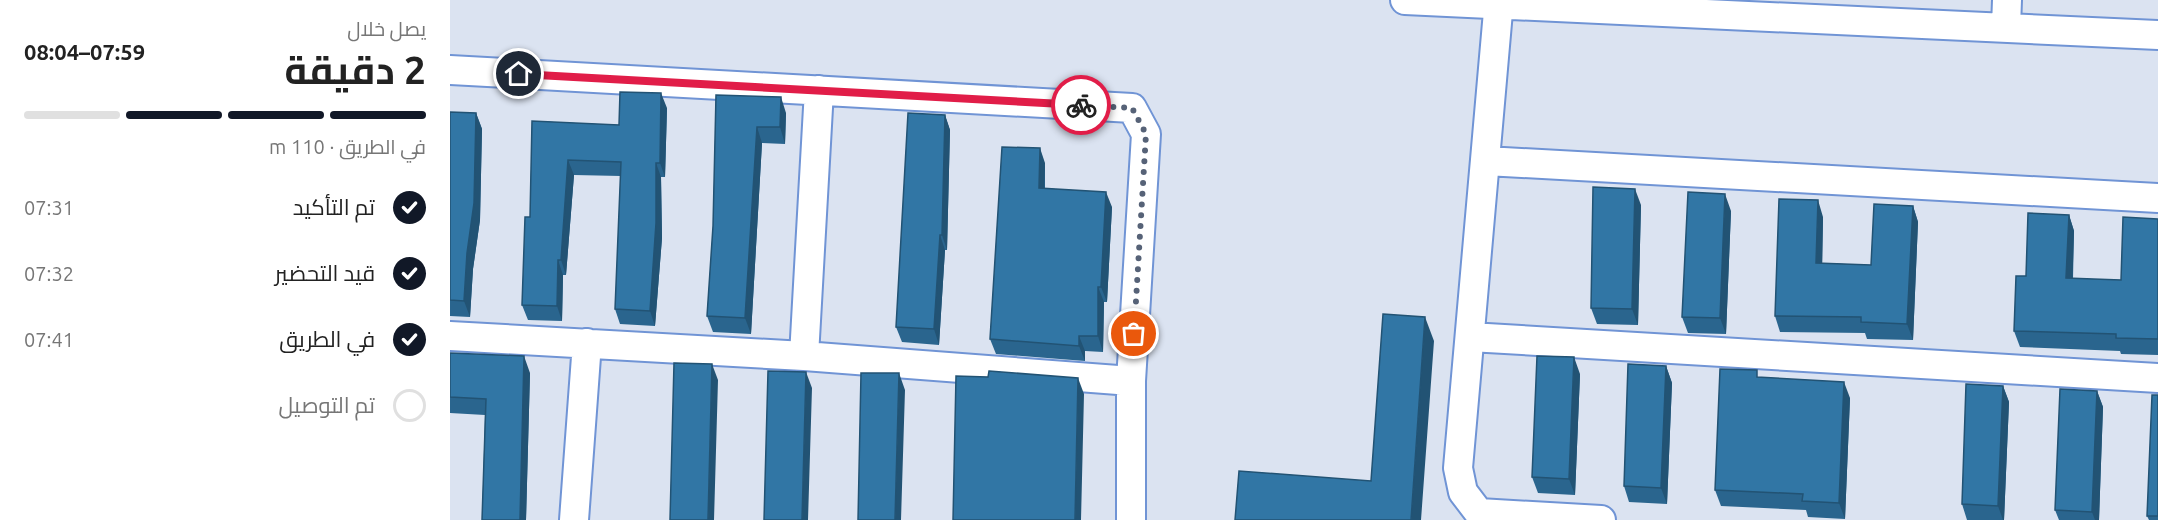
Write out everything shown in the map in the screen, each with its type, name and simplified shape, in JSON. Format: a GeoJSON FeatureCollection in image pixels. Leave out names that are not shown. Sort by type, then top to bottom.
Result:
{"type":"FeatureCollection","features":[{"type":"Feature","properties":{"kind":"street"},"geometry":{"type":"LineString","coordinates":[[1405,0],[2007,14],[2158,35]]}},
{"type":"Feature","properties":{"kind":"street"},"geometry":{"type":"LineString","coordinates":[[1498,3],[1458,468],[1463,492],[1479,513],[1601,520]]}},
{"type":"Feature","properties":{"kind":"street"},"geometry":{"type":"LineString","coordinates":[[450,70],[1132,108],[1146,134],[1131,381],[1131,520]]}},
{"type":"Feature","properties":{"kind":"street"},"geometry":{"type":"LineString","coordinates":[[804,356],[819,90]]}},
{"type":"Feature","properties":{"kind":"street"},"geometry":{"type":"LineString","coordinates":[[1486,162],[2158,198]]}},
{"type":"Feature","properties":{"kind":"street"},"geometry":{"type":"LineString","coordinates":[[450,336],[804,356],[1131,381]]}},
{"type":"Feature","properties":{"kind":"street"},"geometry":{"type":"LineString","coordinates":[[1470,337],[2158,378]]}},
{"type":"Feature","properties":{"kind":"street"},"geometry":{"type":"LineString","coordinates":[[574,520],[587,343]]}},
{"type":"Feature","properties":{"kind":"building"},"geometry":{"type":"Polygon","coordinates":[[[620,92],[661,93],[660,163],[656,163],[656,223],[650,311],[615,309],[621,162],[568,160],[561,260],[558,260],[557,306],[522,305],[525,217],[530,217],[532,121],[619,125],[620,92]]]}},
{"type":"Feature","properties":{"kind":"building"},"geometry":{"type":"Polygon","coordinates":[[[716,95],[781,97],[780,127],[757,127],[745,318],[707,316],[713,226],[716,95]]]}},
{"type":"Feature","properties":{"kind":"building"},"geometry":{"type":"Polygon","coordinates":[[[450,112],[476,113],[474,203],[467,253],[464,301],[450,300],[450,112]]]}},
{"type":"Feature","properties":{"kind":"building"},"geometry":{"type":"Polygon","coordinates":[[[908,113],[945,115],[942,235],[940,235],[934,329],[896,327],[908,113]]]}},
{"type":"Feature","properties":{"kind":"building"},"geometry":{"type":"Polygon","coordinates":[[[1002,147],[1040,148],[1039,188],[1106,192],[1101,287],[1098,287],[1098,336],[1079,336],[1079,346],[990,339],[1002,147]]]}},
{"type":"Feature","properties":{"kind":"building"},"geometry":{"type":"Polygon","coordinates":[[[1593,187],[1635,189],[1632,309],[1591,308],[1593,187]]]}},
{"type":"Feature","properties":{"kind":"building"},"geometry":{"type":"Polygon","coordinates":[[[1688,192],[1725,194],[1720,318],[1682,317],[1688,192]]]}},
{"type":"Feature","properties":{"kind":"building"},"geometry":{"type":"Polygon","coordinates":[[[1779,199],[1818,200],[1816,263],[1871,265],[1874,204],[1913,206],[1907,324],[1861,322],[1861,317],[1775,316],[1779,199]]]}},
{"type":"Feature","properties":{"kind":"building"},"geometry":{"type":"Polygon","coordinates":[[[2028,213],[2069,215],[2066,278],[2121,280],[2123,217],[2158,219],[2158,339],[2116,338],[2116,334],[2014,331],[2016,276],[2026,276],[2028,213]]]}},
{"type":"Feature","properties":{"kind":"building"},"geometry":{"type":"Polygon","coordinates":[[[1383,314],[1425,317],[1411,520],[1235,520],[1239,471],[1371,481],[1383,314]]]}},
{"type":"Feature","properties":{"kind":"building"},"geometry":{"type":"Polygon","coordinates":[[[450,353],[524,356],[520,520],[482,520],[486,399],[450,397],[450,353]]]}},
{"type":"Feature","properties":{"kind":"building"},"geometry":{"type":"Polygon","coordinates":[[[1537,356],[1574,357],[1569,479],[1532,477],[1537,356]]]}},
{"type":"Feature","properties":{"kind":"building"},"geometry":{"type":"Polygon","coordinates":[[[674,363],[712,364],[708,520],[670,520],[674,363]]]}},
{"type":"Feature","properties":{"kind":"building"},"geometry":{"type":"Polygon","coordinates":[[[1628,364],[1666,366],[1661,488],[1624,486],[1628,364]]]}},
{"type":"Feature","properties":{"kind":"building"},"geometry":{"type":"Polygon","coordinates":[[[1720,369],[1757,370],[1757,377],[1844,382],[1839,503],[1802,501],[1803,494],[1715,490],[1720,369]]]}},
{"type":"Feature","properties":{"kind":"building"},"geometry":{"type":"Polygon","coordinates":[[[768,371],[806,372],[802,520],[764,520],[768,371]]]}},
{"type":"Feature","properties":{"kind":"building"},"geometry":{"type":"Polygon","coordinates":[[[989,371],[1078,378],[1075,520],[953,520],[956,376],[988,377],[989,371]]]}},
{"type":"Feature","properties":{"kind":"building"},"geometry":{"type":"Polygon","coordinates":[[[861,373],[899,373],[895,520],[858,520],[861,373]]]}},
{"type":"Feature","properties":{"kind":"building"},"geometry":{"type":"Polygon","coordinates":[[[1966,384],[2003,386],[1998,506],[1962,504],[1966,384]]]}},
{"type":"Feature","properties":{"kind":"building"},"geometry":{"type":"Polygon","coordinates":[[[2060,389],[2097,391],[2092,512],[2055,510],[2060,389]]]}},
{"type":"Feature","properties":{"kind":"building"},"geometry":{"type":"Polygon","coordinates":[[[2152,395],[2158,395],[2158,516],[2147,516],[2152,395]]]}},
{"type":"Feature","properties":{"kind":"way so far"},"geometry":{"type":"LineString","coordinates":[[1081,105],[1132,108],[1146,134],[1134,334]]}},
{"type":"Feature","properties":{"kind":"route"},"geometry":{"type":"LineString","coordinates":[[519,74],[1081,105]]}}]}
